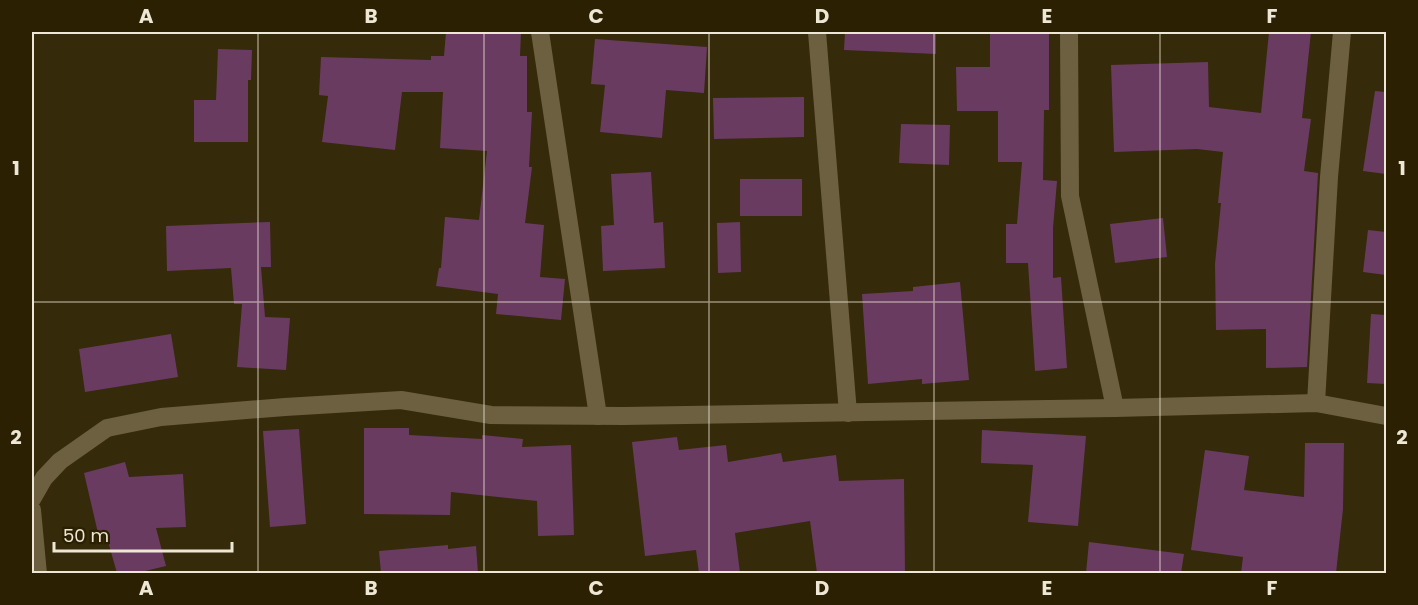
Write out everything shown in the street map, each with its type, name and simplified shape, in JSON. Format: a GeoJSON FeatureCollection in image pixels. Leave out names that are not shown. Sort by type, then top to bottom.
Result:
{"type":"FeatureCollection","features":[{"type":"Feature","properties":{"kind":"street"},"geometry":{"type":"LineString","coordinates":[[540,32],[598,416]]}},
{"type":"Feature","properties":{"kind":"street"},"geometry":{"type":"LineString","coordinates":[[817,32],[848,413]]}},
{"type":"Feature","properties":{"kind":"street"},"geometry":{"type":"LineString","coordinates":[[1069,32],[1070,196],[1115,408]]}},
{"type":"Feature","properties":{"kind":"street"},"geometry":{"type":"LineString","coordinates":[[1316,403],[1329,177],[1342,32]]}},
{"type":"Feature","properties":{"kind":"street"},"geometry":{"type":"LineString","coordinates":[[32,499],[44,478],[60,461],[107,428],[161,417],[285,407],[400,400],[491,414],[598,416],[1316,403],[1386,416]]}},
{"type":"Feature","properties":{"kind":"street"},"geometry":{"type":"LineString","coordinates":[[32,510],[38,573]]}},
{"type":"Feature","properties":{"kind":"building"},"geometry":{"type":"Polygon","coordinates":[[[446,32],[521,32],[520,56],[527,56],[527,112],[532,112],[529,167],[532,167],[525,223],[544,225],[540,277],[565,279],[561,320],[496,314],[498,294],[436,286],[439,268],[441,268],[445,217],[479,220],[487,151],[440,148],[443,92],[402,92],[395,150],[322,142],[328,96],[319,95],[321,57],[431,60],[431,56],[444,56],[446,32]]]}},
{"type":"Feature","properties":{"kind":"building"},"geometry":{"type":"Polygon","coordinates":[[[845,32],[936,32],[936,54],[844,50],[845,32]]]}},
{"type":"Feature","properties":{"kind":"building"},"geometry":{"type":"Polygon","coordinates":[[[990,32],[1049,32],[1049,110],[1044,110],[1043,180],[1057,181],[1053,228],[1053,278],[1061,277],[1067,368],[1035,371],[1028,263],[1006,263],[1006,224],[1017,224],[1022,162],[998,162],[998,111],[957,111],[956,67],[990,67],[990,32]]]}},
{"type":"Feature","properties":{"kind":"building"},"geometry":{"type":"Polygon","coordinates":[[[1269,32],[1311,32],[1302,118],[1311,119],[1304,171],[1318,173],[1307,367],[1266,368],[1266,329],[1216,330],[1215,264],[1223,152],[1197,149],[1114,152],[1111,65],[1208,62],[1209,107],[1261,113],[1269,32]]]}},
{"type":"Feature","properties":{"kind":"building"},"geometry":{"type":"Polygon","coordinates":[[[595,39],[707,47],[704,93],[666,90],[662,138],[600,132],[605,85],[591,84],[595,39]]]}},
{"type":"Feature","properties":{"kind":"building"},"geometry":{"type":"Polygon","coordinates":[[[218,49],[252,50],[251,80],[248,80],[248,142],[194,142],[194,100],[216,100],[218,49]]]}},
{"type":"Feature","properties":{"kind":"building"},"geometry":{"type":"Polygon","coordinates":[[[1375,91],[1386,92],[1386,174],[1363,171],[1375,91]]]}},
{"type":"Feature","properties":{"kind":"building"},"geometry":{"type":"Polygon","coordinates":[[[804,97],[804,137],[714,139],[713,98],[804,97]]]}},
{"type":"Feature","properties":{"kind":"building"},"geometry":{"type":"Polygon","coordinates":[[[901,124],[950,125],[949,165],[899,163],[901,124]]]}},
{"type":"Feature","properties":{"kind":"building"},"geometry":{"type":"Polygon","coordinates":[[[651,172],[654,223],[663,222],[665,268],[603,271],[601,226],[614,225],[611,174],[651,172]]]}},
{"type":"Feature","properties":{"kind":"building"},"geometry":{"type":"Polygon","coordinates":[[[740,179],[802,179],[802,216],[740,216],[740,179]]]}},
{"type":"Feature","properties":{"kind":"building"},"geometry":{"type":"Polygon","coordinates":[[[1163,218],[1167,257],[1115,263],[1110,224],[1163,218]]]}},
{"type":"Feature","properties":{"kind":"building"},"geometry":{"type":"Polygon","coordinates":[[[270,222],[271,267],[261,267],[265,317],[290,318],[286,370],[237,367],[242,304],[234,304],[231,268],[167,271],[166,226],[270,222]]]}},
{"type":"Feature","properties":{"kind":"building"},"geometry":{"type":"Polygon","coordinates":[[[740,222],[741,272],[718,273],[717,223],[740,222]]]}},
{"type":"Feature","properties":{"kind":"building"},"geometry":{"type":"Polygon","coordinates":[[[1368,230],[1386,232],[1386,275],[1363,272],[1368,230]]]}},
{"type":"Feature","properties":{"kind":"building"},"geometry":{"type":"Polygon","coordinates":[[[960,282],[969,380],[922,384],[922,379],[868,384],[862,294],[913,291],[913,287],[960,282]]]}},
{"type":"Feature","properties":{"kind":"building"},"geometry":{"type":"Polygon","coordinates":[[[1371,314],[1386,315],[1386,384],[1367,383],[1371,314]]]}},
{"type":"Feature","properties":{"kind":"building"},"geometry":{"type":"Polygon","coordinates":[[[171,334],[178,377],[85,392],[79,349],[171,334]]]}},
{"type":"Feature","properties":{"kind":"building"},"geometry":{"type":"Polygon","coordinates":[[[364,428],[409,428],[409,435],[482,439],[482,435],[523,439],[522,447],[571,445],[574,535],[538,536],[537,501],[451,492],[450,515],[364,514],[364,428]]]}},
{"type":"Feature","properties":{"kind":"building"},"geometry":{"type":"Polygon","coordinates":[[[299,429],[306,524],[270,527],[263,431],[299,429]]]}},
{"type":"Feature","properties":{"kind":"building"},"geometry":{"type":"Polygon","coordinates":[[[982,430],[1086,436],[1078,526],[1028,522],[1033,465],[981,463],[982,430]]]}},
{"type":"Feature","properties":{"kind":"building"},"geometry":{"type":"Polygon","coordinates":[[[677,437],[679,450],[726,445],[728,462],[781,453],[783,462],[836,455],[839,481],[904,479],[905,573],[817,573],[810,521],[735,533],[740,573],[699,573],[696,550],[645,556],[632,442],[677,437]]]}},
{"type":"Feature","properties":{"kind":"building"},"geometry":{"type":"Polygon","coordinates":[[[1305,443],[1344,443],[1343,509],[1336,573],[1241,573],[1243,557],[1191,550],[1205,450],[1249,456],[1244,490],[1304,497],[1305,443]]]}},
{"type":"Feature","properties":{"kind":"building"},"geometry":{"type":"Polygon","coordinates":[[[125,462],[129,477],[183,474],[186,527],[156,528],[166,566],[137,573],[117,573],[105,531],[98,533],[84,473],[125,462]]]}},
{"type":"Feature","properties":{"kind":"building"},"geometry":{"type":"Polygon","coordinates":[[[1089,542],[1184,554],[1181,573],[1086,573],[1089,542]]]}},
{"type":"Feature","properties":{"kind":"building"},"geometry":{"type":"Polygon","coordinates":[[[448,545],[448,549],[476,546],[478,573],[381,573],[379,551],[448,545]]]}}]}
